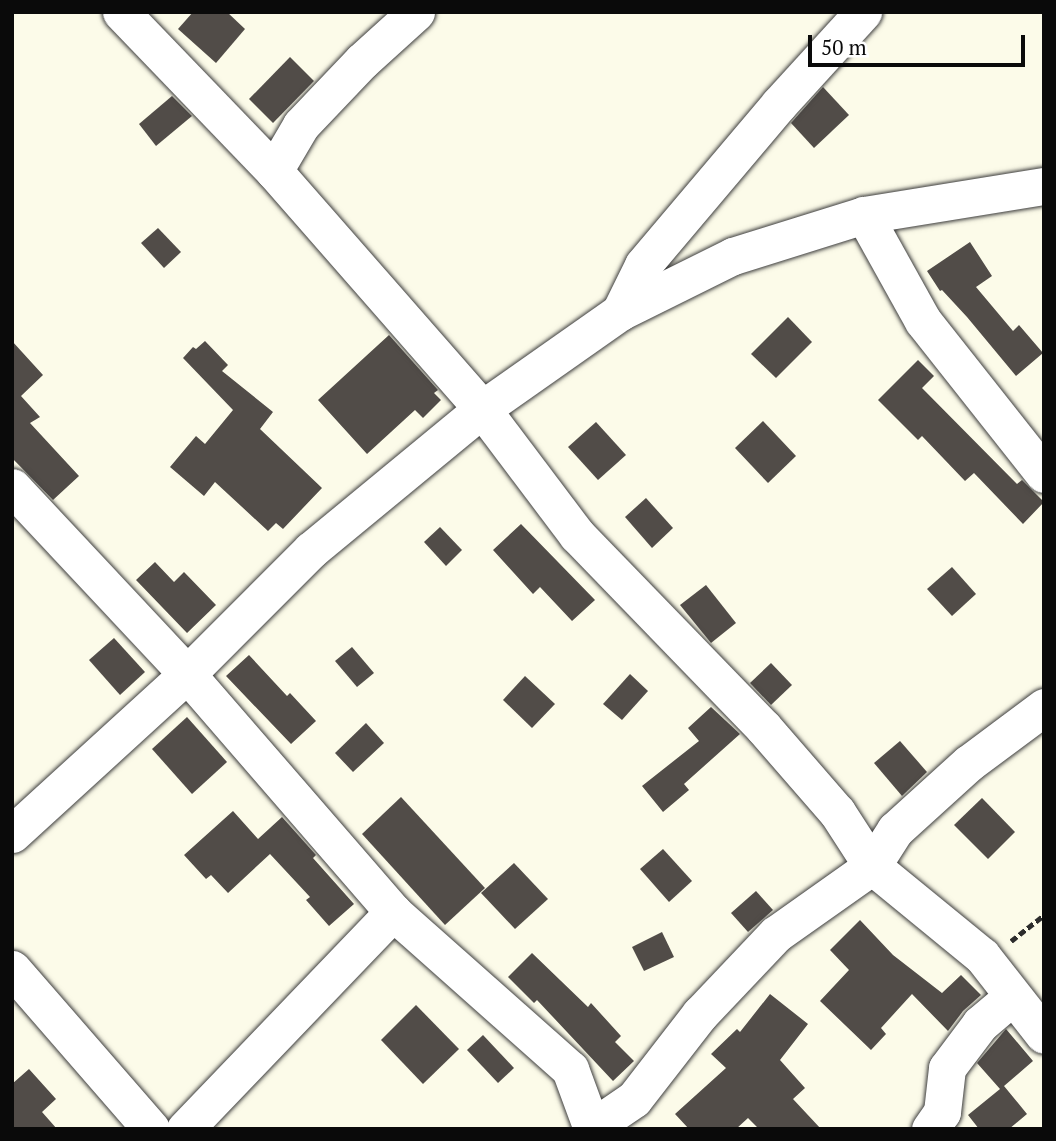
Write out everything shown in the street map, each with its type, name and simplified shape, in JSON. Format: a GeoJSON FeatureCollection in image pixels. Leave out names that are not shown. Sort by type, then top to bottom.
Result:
{"type":"FeatureCollection","features":[{"type":"Feature","properties":{"kind":"street"},"geometry":{"type":"LineString","coordinates":[[121,12],[274,171],[482,409],[577,536],[763,727],[837,812],[872,866],[982,956],[1044,1035]]}},
{"type":"Feature","properties":{"kind":"street"},"geometry":{"type":"LineString","coordinates":[[274,171],[301,125],[362,61],[416,12]]}},
{"type":"Feature","properties":{"kind":"street"},"geometry":{"type":"LineString","coordinates":[[620,312],[643,265],[771,113],[863,12]]}},
{"type":"Feature","properties":{"kind":"street"},"geometry":{"type":"LineString","coordinates":[[12,834],[187,674],[311,550],[482,409],[620,312],[733,256],[864,215],[1044,186]]}},
{"type":"Feature","properties":{"kind":"street"},"geometry":{"type":"LineString","coordinates":[[864,215],[923,321],[1044,474]]}},
{"type":"Feature","properties":{"kind":"street"},"geometry":{"type":"LineString","coordinates":[[12,487],[187,674],[393,912],[570,1069],[590,1127],[634,1100],[700,1014],[776,934],[872,866],[895,830],[969,763],[1044,707]]}},
{"type":"Feature","properties":{"kind":"street"},"geometry":{"type":"LineString","coordinates":[[185,1129],[393,912]]}},
{"type":"Feature","properties":{"kind":"street"},"geometry":{"type":"LineString","coordinates":[[12,969],[151,1129]]}},
{"type":"Feature","properties":{"kind":"street"},"geometry":{"type":"LineString","coordinates":[[930,1129],[942,1112],[947,1069],[980,1024],[1012,997]]}},
{"type":"Feature","properties":{"kind":"path"},"geometry":{"type":"LineString","coordinates":[[982,956],[1007,944],[1044,915]]}},
{"type":"Feature","properties":{"kind":"building"},"geometry":{"type":"Polygon","coordinates":[[[193,12],[227,12],[245,29],[216,63],[178,29],[193,12]]]}},
{"type":"Feature","properties":{"kind":"building"},"geometry":{"type":"Polygon","coordinates":[[[290,57],[314,81],[273,123],[249,99],[290,57]]]}},
{"type":"Feature","properties":{"kind":"building"},"geometry":{"type":"Polygon","coordinates":[[[823,87],[849,115],[814,148],[791,123],[823,87]]]}},
{"type":"Feature","properties":{"kind":"building"},"geometry":{"type":"Polygon","coordinates":[[[172,96],[192,116],[156,146],[139,124],[172,96]]]}},
{"type":"Feature","properties":{"kind":"building"},"geometry":{"type":"Polygon","coordinates":[[[158,228],[181,252],[164,268],[141,243],[158,228]]]}},
{"type":"Feature","properties":{"kind":"building"},"geometry":{"type":"Polygon","coordinates":[[[970,242],[992,276],[976,287],[1013,331],[1019,325],[1043,353],[1016,376],[967,317],[942,290],[940,291],[927,271],[970,242]]]}},
{"type":"Feature","properties":{"kind":"building"},"geometry":{"type":"Polygon","coordinates":[[[788,317],[812,342],[776,378],[751,354],[788,317]]]}},
{"type":"Feature","properties":{"kind":"building"},"geometry":{"type":"Polygon","coordinates":[[[389,335],[438,390],[434,393],[441,400],[423,418],[415,410],[367,454],[318,400],[389,335]]]}},
{"type":"Feature","properties":{"kind":"building"},"geometry":{"type":"Polygon","coordinates":[[[12,341],[43,375],[21,396],[40,417],[30,423],[79,476],[53,500],[12,458],[12,341]]]}},
{"type":"Feature","properties":{"kind":"building"},"geometry":{"type":"Polygon","coordinates":[[[205,341],[228,365],[222,371],[273,412],[260,429],[322,488],[283,529],[276,523],[268,531],[215,482],[204,496],[170,467],[196,436],[205,444],[233,410],[183,358],[193,347],[196,349],[205,341]]]}},
{"type":"Feature","properties":{"kind":"building"},"geometry":{"type":"Polygon","coordinates":[[[918,360],[934,376],[922,388],[1017,484],[1022,480],[1044,502],[1023,524],[974,473],[965,481],[922,436],[918,440],[878,400],[918,360]]]}},
{"type":"Feature","properties":{"kind":"building"},"geometry":{"type":"Polygon","coordinates":[[[763,421],[796,456],[768,483],[735,448],[763,421]]]}},
{"type":"Feature","properties":{"kind":"building"},"geometry":{"type":"Polygon","coordinates":[[[596,422],[626,455],[598,480],[568,447],[596,422]]]}},
{"type":"Feature","properties":{"kind":"building"},"geometry":{"type":"Polygon","coordinates":[[[646,498],[673,528],[652,548],[625,517],[646,498]]]}},
{"type":"Feature","properties":{"kind":"building"},"geometry":{"type":"Polygon","coordinates":[[[521,524],[595,600],[572,621],[540,587],[533,594],[493,550],[521,524]]]}},
{"type":"Feature","properties":{"kind":"building"},"geometry":{"type":"Polygon","coordinates":[[[440,527],[462,550],[446,566],[424,542],[440,527]]]}},
{"type":"Feature","properties":{"kind":"building"},"geometry":{"type":"Polygon","coordinates":[[[155,562],[174,582],[184,572],[216,605],[187,633],[136,580],[155,562]]]}},
{"type":"Feature","properties":{"kind":"building"},"geometry":{"type":"Polygon","coordinates":[[[952,567],[976,594],[952,616],[927,589],[952,567]]]}},
{"type":"Feature","properties":{"kind":"building"},"geometry":{"type":"Polygon","coordinates":[[[706,585],[736,623],[711,643],[680,605],[706,585]]]}},
{"type":"Feature","properties":{"kind":"building"},"geometry":{"type":"Polygon","coordinates":[[[114,638],[145,672],[120,695],[89,660],[114,638]]]}},
{"type":"Feature","properties":{"kind":"building"},"geometry":{"type":"Polygon","coordinates":[[[352,647],[374,673],[357,687],[335,661],[352,647]]]}},
{"type":"Feature","properties":{"kind":"building"},"geometry":{"type":"Polygon","coordinates":[[[249,655],[287,696],[290,693],[316,721],[291,744],[226,676],[249,655]]]}},
{"type":"Feature","properties":{"kind":"building"},"geometry":{"type":"Polygon","coordinates":[[[771,663],[792,685],[771,705],[750,683],[771,663]]]}},
{"type":"Feature","properties":{"kind":"building"},"geometry":{"type":"Polygon","coordinates":[[[630,674],[648,691],[622,720],[603,704],[630,674]]]}},
{"type":"Feature","properties":{"kind":"building"},"geometry":{"type":"Polygon","coordinates":[[[525,676],[555,704],[532,728],[503,700],[525,676]]]}},
{"type":"Feature","properties":{"kind":"building"},"geometry":{"type":"Polygon","coordinates":[[[711,707],[740,734],[684,784],[689,790],[663,812],[642,786],[699,741],[688,728],[711,707]]]}},
{"type":"Feature","properties":{"kind":"building"},"geometry":{"type":"Polygon","coordinates":[[[187,717],[227,762],[192,794],[152,749],[187,717]]]}},
{"type":"Feature","properties":{"kind":"building"},"geometry":{"type":"Polygon","coordinates":[[[366,723],[384,743],[353,772],[335,753],[366,723]]]}},
{"type":"Feature","properties":{"kind":"building"},"geometry":{"type":"Polygon","coordinates":[[[900,741],[927,772],[902,796],[874,763],[900,741]]]}},
{"type":"Feature","properties":{"kind":"building"},"geometry":{"type":"Polygon","coordinates":[[[401,797],[485,888],[445,925],[362,834],[401,797]]]}},
{"type":"Feature","properties":{"kind":"building"},"geometry":{"type":"Polygon","coordinates":[[[982,798],[1015,832],[988,859],[954,825],[982,798]]]}},
{"type":"Feature","properties":{"kind":"building"},"geometry":{"type":"Polygon","coordinates":[[[233,811],[258,839],[282,817],[316,855],[313,858],[354,904],[329,926],[306,900],[310,897],[270,854],[228,893],[211,875],[206,879],[184,855],[233,811]]]}},
{"type":"Feature","properties":{"kind":"building"},"geometry":{"type":"Polygon","coordinates":[[[663,849],[692,881],[669,902],[640,869],[663,849]]]}},
{"type":"Feature","properties":{"kind":"building"},"geometry":{"type":"Polygon","coordinates":[[[514,863],[548,899],[515,929],[481,893],[514,863]]]}},
{"type":"Feature","properties":{"kind":"building"},"geometry":{"type":"Polygon","coordinates":[[[756,891],[773,910],[748,932],[731,913],[756,891]]]}},
{"type":"Feature","properties":{"kind":"building"},"geometry":{"type":"Polygon","coordinates":[[[860,920],[893,955],[942,993],[961,975],[981,995],[963,1011],[948,1031],[912,994],[881,1028],[886,1034],[871,1050],[820,1001],[849,970],[830,950],[860,920]]]}},
{"type":"Feature","properties":{"kind":"building"},"geometry":{"type":"Polygon","coordinates":[[[662,932],[674,957],[644,971],[632,947],[662,932]]]}},
{"type":"Feature","properties":{"kind":"building"},"geometry":{"type":"Polygon","coordinates":[[[532,953],[588,1007],[591,1003],[621,1036],[615,1042],[634,1061],[613,1081],[537,1000],[534,1003],[508,977],[532,953]]]}},
{"type":"Feature","properties":{"kind":"building"},"geometry":{"type":"Polygon","coordinates":[[[770,994],[808,1024],[780,1060],[805,1088],[793,1099],[821,1129],[759,1129],[748,1118],[736,1129],[689,1129],[675,1114],[726,1068],[711,1054],[737,1029],[740,1032],[770,994]]]}},
{"type":"Feature","properties":{"kind":"building"},"geometry":{"type":"Polygon","coordinates":[[[416,1005],[459,1049],[423,1084],[381,1040],[416,1005]]]}},
{"type":"Feature","properties":{"kind":"building"},"geometry":{"type":"Polygon","coordinates":[[[1006,1029],[1033,1061],[1004,1086],[1027,1114],[1009,1129],[979,1129],[968,1115],[1000,1089],[977,1063],[1006,1029]]]}},
{"type":"Feature","properties":{"kind":"building"},"geometry":{"type":"Polygon","coordinates":[[[483,1035],[514,1068],[498,1083],[467,1050],[483,1035]]]}},
{"type":"Feature","properties":{"kind":"building"},"geometry":{"type":"Polygon","coordinates":[[[29,1069],[56,1099],[42,1112],[57,1129],[12,1129],[12,1084],[29,1069]]]}}]}
